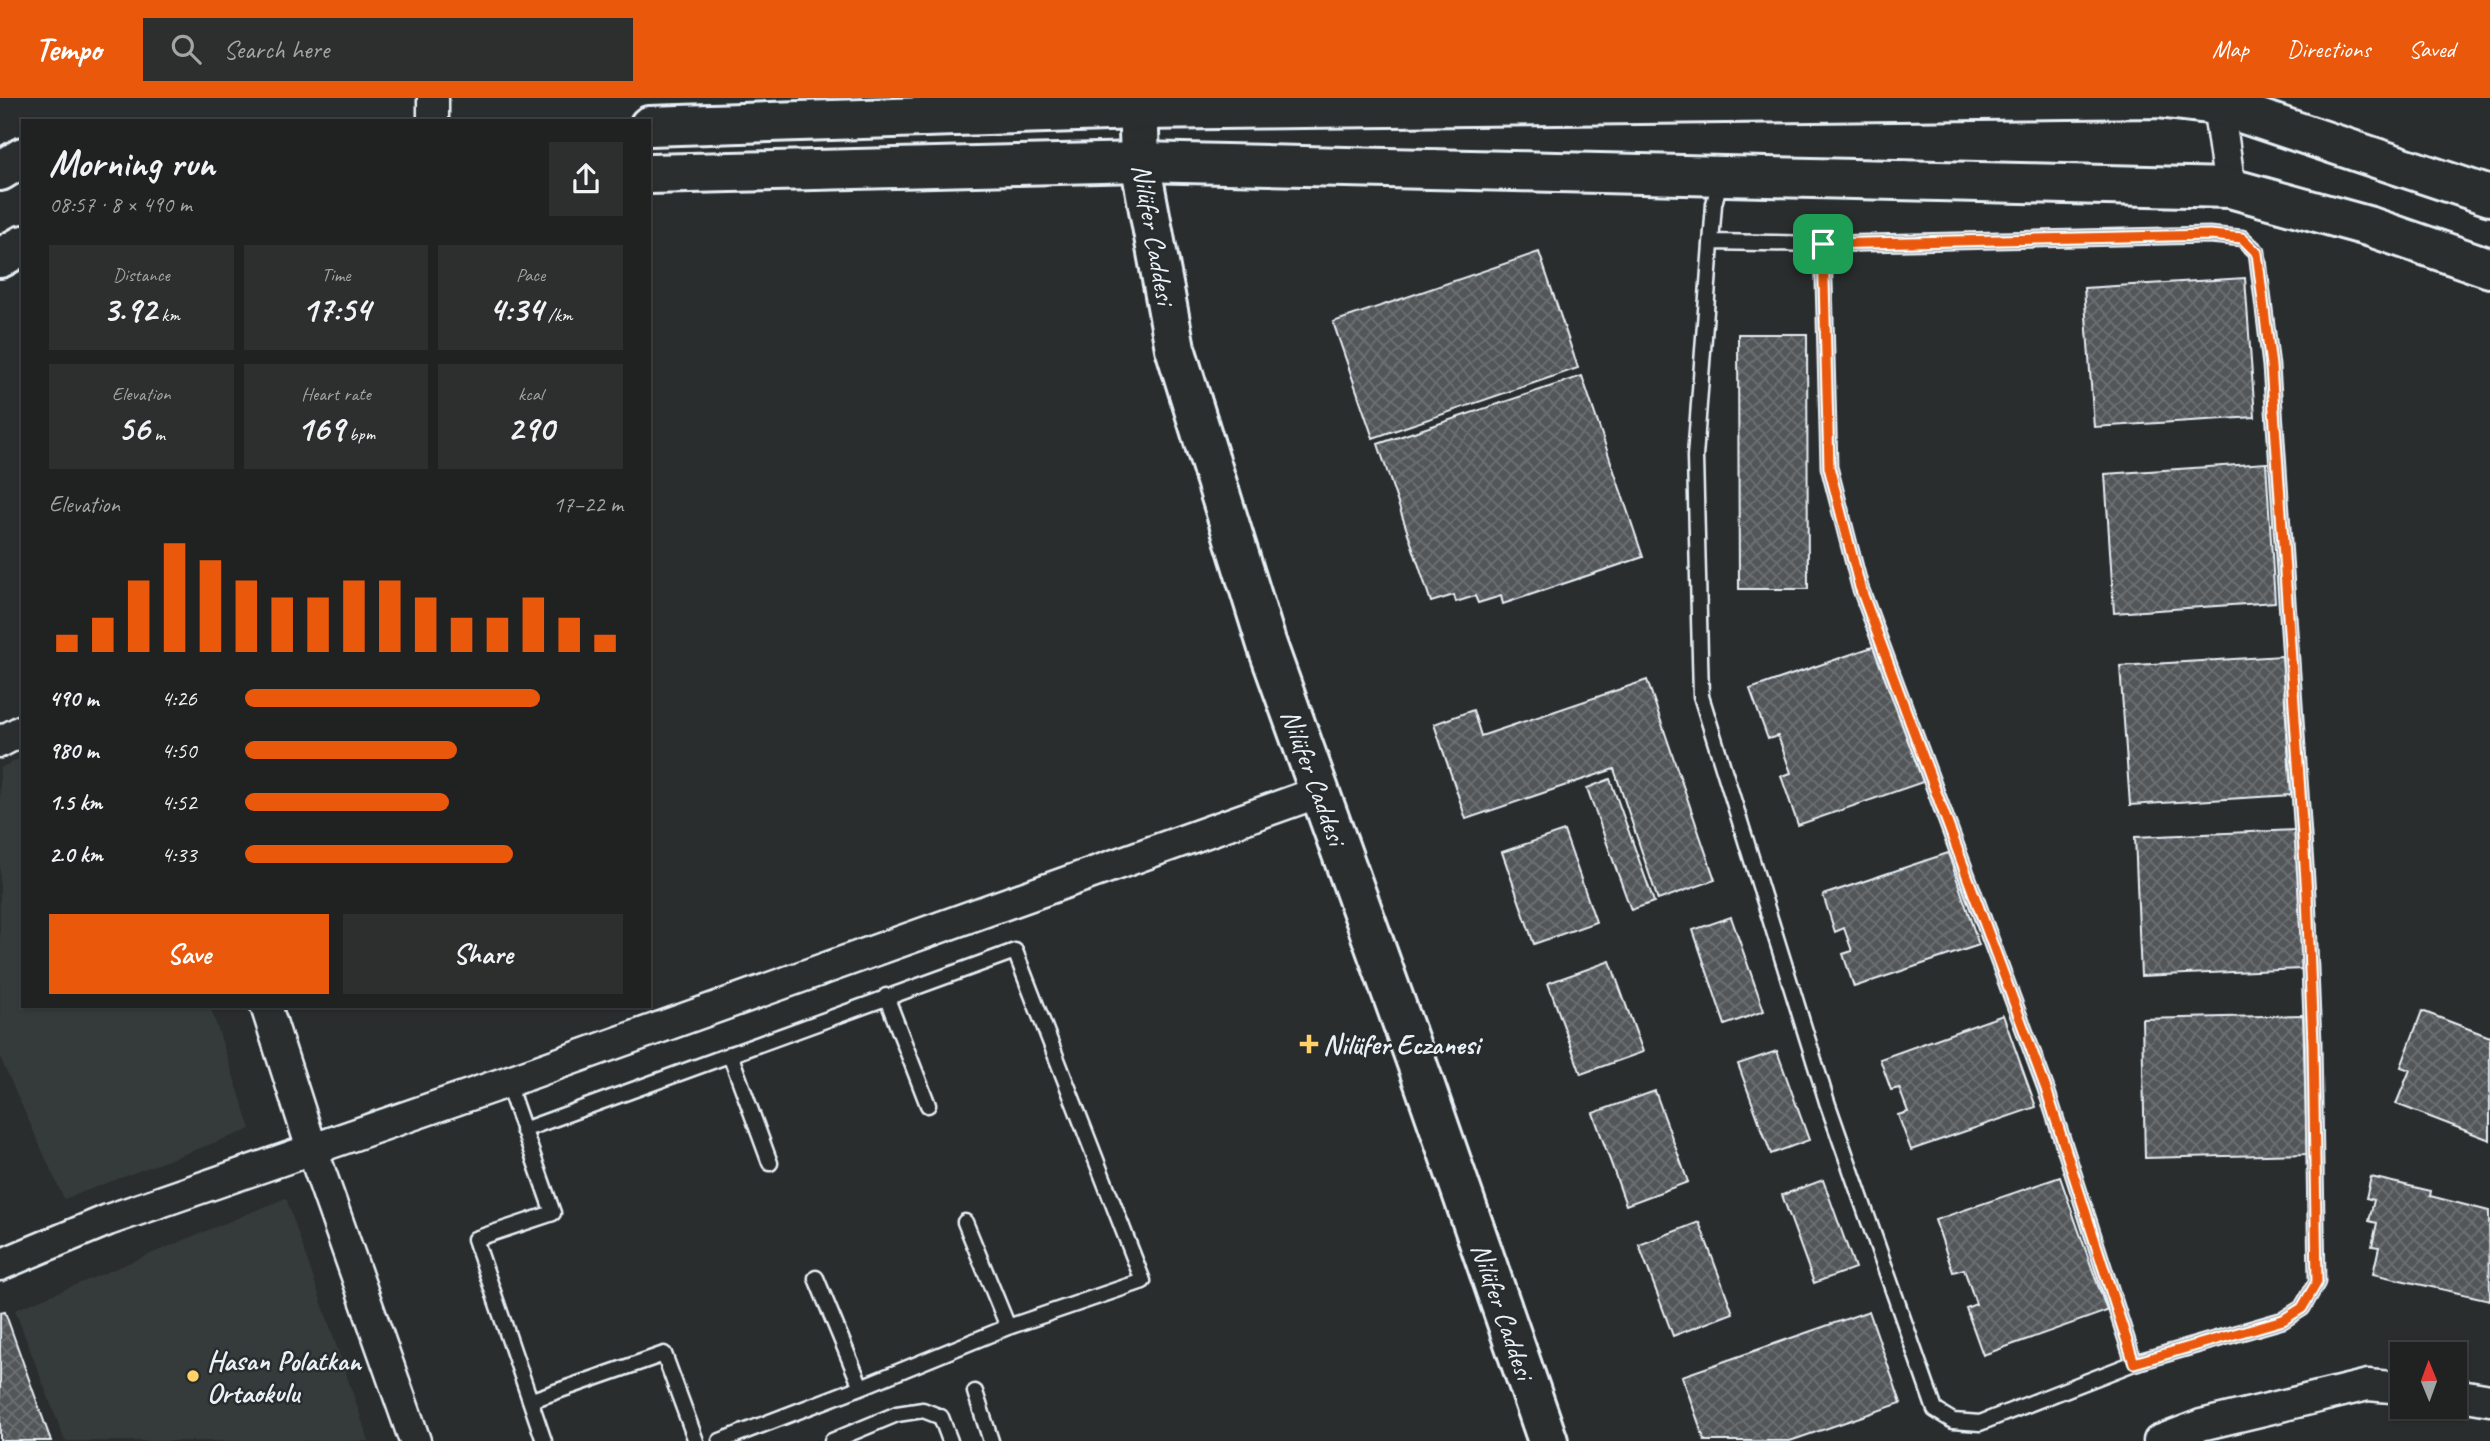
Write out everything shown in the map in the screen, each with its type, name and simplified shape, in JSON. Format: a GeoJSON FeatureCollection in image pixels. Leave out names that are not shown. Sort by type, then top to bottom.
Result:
{"type":"FeatureCollection","features":[{"type":"Feature","properties":{"kind":"main road"},"geometry":{"type":"LineString","coordinates":[[651,126],[1139,104],[2157,98],[2217,102],[2490,195]]}},
{"type":"Feature","properties":{"kind":"main road","name":"Nilüfer Caddesi"},"geometry":{"type":"LineString","coordinates":[[1139,104],[1140,162],[1175,348],[1267,645],[1424,1083],[1548,1441]]}},
{"type":"Feature","properties":{"kind":"main road"},"geometry":{"type":"LineString","coordinates":[[0,171],[21,158]]}},
{"type":"Feature","properties":{"kind":"main road"},"geometry":{"type":"LineString","coordinates":[[651,173],[1140,162],[2230,188],[2371,227],[2490,268]]}},
{"type":"Feature","properties":{"kind":"main road"},"geometry":{"type":"LineString","coordinates":[[0,258],[21,246]]}},
{"type":"Feature","properties":{"kind":"street"},"geometry":{"type":"LineString","coordinates":[[433,98],[433,119]]}},
{"type":"Feature","properties":{"kind":"street"},"geometry":{"type":"LineString","coordinates":[[2217,102],[2230,188]]}},
{"type":"Feature","properties":{"kind":"street"},"geometry":{"type":"LineString","coordinates":[[0,742],[21,731]]}},
{"type":"Feature","properties":{"kind":"street"},"geometry":{"type":"LineString","coordinates":[[0,1265],[108,1220],[507,1082],[1319,792]]}},
{"type":"Feature","properties":{"kind":"street"},"geometry":{"type":"LineString","coordinates":[[267,1008],[312,1149],[415,1441]]}},
{"type":"Feature","properties":{"kind":"street"},"geometry":{"type":"LineString","coordinates":[[2159,1441],[2201,1426],[2368,1385],[2390,1387]]}},
{"type":"Feature","properties":{"kind":"street"},"geometry":{"type":"LineString","coordinates":[[2468,1396],[2490,1400]]}},
{"type":"Feature","properties":{"kind":"lane"},"geometry":{"type":"LineString","coordinates":[[1711,242],[1823,244],[2210,235],[2242,238],[2257,253],[2271,366],[2307,895],[2313,1043],[2317,1282],[2302,1308],[2283,1320],[2134,1363],[1980,1423],[1953,1422],[1936,1410],[1827,1102],[1701,696],[1695,457],[1711,242],[1714,204],[1721,175]]}},
{"type":"Feature","properties":{"kind":"lane"},"geometry":{"type":"LineString","coordinates":[[1823,244],[1829,467],[1860,587],[2046,1089],[2134,1363]]}},
{"type":"Feature","properties":{"kind":"lane"},"geometry":{"type":"LineString","coordinates":[[523,1130],[1015,951],[1143,1281],[1009,1327],[720,1441]]}},
{"type":"Feature","properties":{"kind":"lane"},"geometry":{"type":"LineString","coordinates":[[886,996],[928,1105]]}},
{"type":"Feature","properties":{"kind":"lane"},"geometry":{"type":"LineString","coordinates":[[730,1054],[770,1163]]}},
{"type":"Feature","properties":{"kind":"lane"},"geometry":{"type":"LineString","coordinates":[[507,1082],[553,1213],[475,1239],[544,1441]]}},
{"type":"Feature","properties":{"kind":"lane"},"geometry":{"type":"LineString","coordinates":[[965,1222],[1009,1327]]}},
{"type":"Feature","properties":{"kind":"lane"},"geometry":{"type":"LineString","coordinates":[[816,1279],[861,1387]]}},
{"type":"Feature","properties":{"kind":"lane"},"geometry":{"type":"LineString","coordinates":[[532,1400],[664,1354],[696,1441]]}},
{"type":"Feature","properties":{"kind":"lane"},"geometry":{"type":"LineString","coordinates":[[975,1392],[991,1441]]}},
{"type":"Feature","properties":{"kind":"lane"},"geometry":{"type":"LineString","coordinates":[[832,1441],[897,1414],[923,1410],[941,1417],[950,1441]]}},
{"type":"Feature","properties":{"kind":"shaded area"},"geometry":{"type":"Polygon","coordinates":[[[21,758],[21,1008],[211,1008],[251,1129],[64,1199],[0,1057],[0,768],[21,758]]]}},
{"type":"Feature","properties":{"kind":"shaded area","name":"Hasan Polatkan Ortaokulu"},"geometry":{"type":"Polygon","coordinates":[[[286,1198],[369,1441],[65,1441],[15,1310],[286,1198]]]}},
{"type":"Feature","properties":{"kind":"building"},"geometry":{"type":"Polygon","coordinates":[[[1539,252],[1578,368],[1373,438],[1333,322],[1539,252]]]}},
{"type":"Feature","properties":{"kind":"building"},"geometry":{"type":"Polygon","coordinates":[[[2245,278],[2255,417],[2094,427],[2084,288],[2245,278]]]}},
{"type":"Feature","properties":{"kind":"building"},"geometry":{"type":"Polygon","coordinates":[[[1738,334],[1807,334],[1808,589],[1739,589],[1738,334]]]}},
{"type":"Feature","properties":{"kind":"building"},"geometry":{"type":"Polygon","coordinates":[[[1582,376],[1643,557],[1503,604],[1501,596],[1478,603],[1475,596],[1456,602],[1454,595],[1431,602],[1378,444],[1582,376]]]}},
{"type":"Feature","properties":{"kind":"building"},"geometry":{"type":"Polygon","coordinates":[[[2266,463],[2275,602],[2114,613],[2105,474],[2266,463]]]}},
{"type":"Feature","properties":{"kind":"building"},"geometry":{"type":"Polygon","coordinates":[[[1875,646],[1923,782],[1798,825],[1781,776],[1791,773],[1778,736],[1768,739],[1750,689],[1875,646]]]}},
{"type":"Feature","properties":{"kind":"building"},"geometry":{"type":"Polygon","coordinates":[[[2282,656],[2291,795],[2130,805],[2120,666],[2282,656]]]}},
{"type":"Feature","properties":{"kind":"building"},"geometry":{"type":"Polygon","coordinates":[[[1647,680],[1715,880],[1658,900],[1614,769],[1466,819],[1434,724],[1473,710],[1481,736],[1647,680]]]}},
{"type":"Feature","properties":{"kind":"building"},"geometry":{"type":"Polygon","coordinates":[[[1610,779],[1654,902],[1631,910],[1587,788],[1610,779]]]}},
{"type":"Feature","properties":{"kind":"building"},"geometry":{"type":"Polygon","coordinates":[[[2296,830],[2302,969],[2141,976],[2135,837],[2296,830]]]}},
{"type":"Feature","properties":{"kind":"building"},"geometry":{"type":"Polygon","coordinates":[[[1564,831],[1596,922],[1534,944],[1502,852],[1564,831]]]}},
{"type":"Feature","properties":{"kind":"building"},"geometry":{"type":"Polygon","coordinates":[[[1948,853],[1979,945],[1854,987],[1843,954],[1852,951],[1844,928],[1835,932],[1823,895],[1948,853]]]}},
{"type":"Feature","properties":{"kind":"building"},"geometry":{"type":"Polygon","coordinates":[[[1731,917],[1764,1011],[1725,1025],[1693,930],[1731,917]]]}},
{"type":"Feature","properties":{"kind":"building"},"geometry":{"type":"Polygon","coordinates":[[[1610,961],[1643,1052],[1581,1074],[1548,983],[1610,961]]]}},
{"type":"Feature","properties":{"kind":"building"},"geometry":{"type":"Polygon","coordinates":[[[2422,1011],[2490,1037],[2490,1140],[2396,1104],[2410,1070],[2401,1067],[2422,1011]]]}},
{"type":"Feature","properties":{"kind":"building"},"geometry":{"type":"Polygon","coordinates":[[[2003,1015],[2036,1107],[1911,1150],[1898,1115],[1908,1112],[1899,1088],[1891,1090],[1880,1059],[2003,1015]]]}},
{"type":"Feature","properties":{"kind":"building"},"geometry":{"type":"Polygon","coordinates":[[[2303,1015],[2307,1154],[2145,1158],[2142,1019],[2303,1015]]]}},
{"type":"Feature","properties":{"kind":"building"},"geometry":{"type":"Polygon","coordinates":[[[1777,1051],[1809,1140],[1771,1154],[1738,1064],[1777,1051]]]}},
{"type":"Feature","properties":{"kind":"building"},"geometry":{"type":"Polygon","coordinates":[[[1655,1091],[1688,1182],[1626,1205],[1593,1113],[1655,1091]]]}},
{"type":"Feature","properties":{"kind":"building"},"geometry":{"type":"Polygon","coordinates":[[[2060,1177],[2107,1311],[1983,1355],[1966,1308],[1976,1304],[1964,1269],[1953,1272],[1935,1220],[2060,1177]]]}},
{"type":"Feature","properties":{"kind":"building"},"geometry":{"type":"Polygon","coordinates":[[[2371,1177],[2431,1191],[2430,1196],[2489,1211],[2490,1300],[2373,1274],[2379,1247],[2372,1246],[2377,1223],[2369,1221],[2374,1200],[2366,1198],[2371,1177]]]}},
{"type":"Feature","properties":{"kind":"building"},"geometry":{"type":"Polygon","coordinates":[[[1823,1180],[1855,1268],[1814,1283],[1782,1195],[1823,1180]]]}},
{"type":"Feature","properties":{"kind":"building"},"geometry":{"type":"Polygon","coordinates":[[[1699,1222],[1733,1313],[1673,1336],[1639,1245],[1699,1222]]]}},
{"type":"Feature","properties":{"kind":"building"},"geometry":{"type":"Polygon","coordinates":[[[1869,1311],[1901,1403],[1790,1441],[1705,1441],[1682,1376],[1869,1311]]]}},
{"type":"Feature","properties":{"kind":"building"},"geometry":{"type":"Polygon","coordinates":[[[5,1312],[51,1441],[0,1441],[0,1313],[5,1312]]]}},
{"type":"Feature","properties":{"kind":"place","name":"Nilüfer Eczanesi"},"geometry":{"type":"Point","coordinates":[1309,1044]}},
{"type":"Feature","properties":{"kind":"place","name":"Hasan Polatkan Ortaokulu"},"geometry":{"type":"Point","coordinates":[193,1376]}},
{"type":"Feature","properties":{"kind":"route"},"geometry":{"type":"LineString","coordinates":[[2210,235],[2242,238],[2257,253],[2271,366],[2278,460],[2307,895],[2313,1043],[2317,1282],[2302,1308],[2283,1320],[2134,1363],[2046,1089],[1860,587],[1829,467],[1823,244],[2210,235]]}}]}
